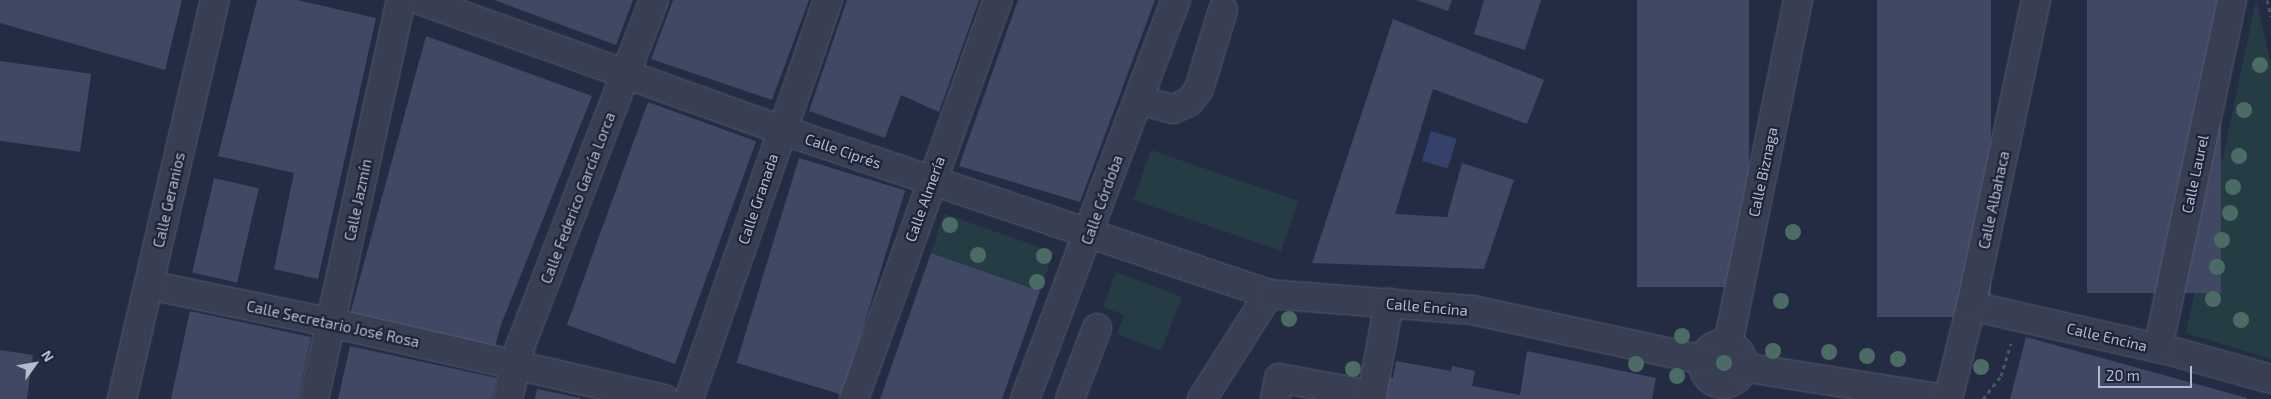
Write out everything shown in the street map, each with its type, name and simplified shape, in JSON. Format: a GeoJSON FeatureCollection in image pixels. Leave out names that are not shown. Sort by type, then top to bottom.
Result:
{"type":"FeatureCollection","features":[{"type":"Feature","properties":{"kind":"street","name":"Calle Geranios"},"geometry":{"type":"LineString","coordinates":[[122,399],[215,0]]}},
{"type":"Feature","properties":{"kind":"street","name":"Calle Jazmín"},"geometry":{"type":"LineString","coordinates":[[314,399],[402,0]]}},
{"type":"Feature","properties":{"kind":"street","name":"Calle Ciprés"},"geometry":{"type":"LineString","coordinates":[[420,0],[932,182],[1269,294]]}},
{"type":"Feature","properties":{"kind":"street","name":"Calle Federico García Lorca"},"geometry":{"type":"LineString","coordinates":[[508,399],[516,366],[654,0]]}},
{"type":"Feature","properties":{"kind":"street","name":"Calle Granada"},"geometry":{"type":"LineString","coordinates":[[689,399],[828,0]]}},
{"type":"Feature","properties":{"kind":"street","name":"Calle Almería"},"geometry":{"type":"LineString","coordinates":[[854,399],[998,0]]}},
{"type":"Feature","properties":{"kind":"street","name":"Calle Córdoba"},"geometry":{"type":"LineString","coordinates":[[1025,399],[1090,233],[1176,0]]}},
{"type":"Feature","properties":{"kind":"street","name":"Calle Biznaga"},"geometry":{"type":"LineString","coordinates":[[1728,344],[1798,0]]}},
{"type":"Feature","properties":{"kind":"street","name":"Calle Albahaca"},"geometry":{"type":"LineString","coordinates":[[1946,399],[1972,306],[2036,0]]}},
{"type":"Feature","properties":{"kind":"street","name":"Calle Laurel"},"geometry":{"type":"LineString","coordinates":[[2158,348],[2232,0]]}},
{"type":"Feature","properties":{"kind":"street"},"geometry":{"type":"LineString","coordinates":[[1139,100],[1173,109],[1189,102],[1198,89],[1223,10]]}},
{"type":"Feature","properties":{"kind":"street","name":"Calle Secretario José Rosa"},"geometry":{"type":"LineString","coordinates":[[149,285],[332,322],[516,366]]}},
{"type":"Feature","properties":{"kind":"street"},"geometry":{"type":"LineString","coordinates":[[1202,399],[1269,294]]}},
{"type":"Feature","properties":{"kind":"street","name":"Calle Encina"},"geometry":{"type":"LineString","coordinates":[[1269,294],[1472,310],[1704,360]]}},
{"type":"Feature","properties":{"kind":"street"},"geometry":{"type":"LineString","coordinates":[[1275,399],[1279,378],[1372,394],[1389,304]]}},
{"type":"Feature","properties":{"kind":"street","name":"Calle Encina"},"geometry":{"type":"LineString","coordinates":[[1972,306],[2158,348],[2271,379]]}},
{"type":"Feature","properties":{"kind":"street"},"geometry":{"type":"LineString","coordinates":[[1070,399],[1097,328]]}},
{"type":"Feature","properties":{"kind":"street"},"geometry":{"type":"LineString","coordinates":[[1728,344],[1738,350],[1743,367],[1731,382],[1717,391],[1708,377],[1704,360],[1715,345],[1728,344]]}},
{"type":"Feature","properties":{"kind":"street"},"geometry":{"type":"LineString","coordinates":[[516,366],[664,399]]}},
{"type":"Feature","properties":{"kind":"street"},"geometry":{"type":"LineString","coordinates":[[1743,367],[1946,399]]}},
{"type":"Feature","properties":{"kind":"path"},"geometry":{"type":"LineString","coordinates":[[2268,0],[2271,17]]}},
{"type":"Feature","properties":{"kind":"shaded area"},"geometry":{"type":"Polygon","coordinates":[[[2256,0],[2271,63],[2271,359],[2186,333],[2256,0]]]}},
{"type":"Feature","properties":{"kind":"shaded area"},"geometry":{"type":"Polygon","coordinates":[[[1151,150],[1299,201],[1281,251],[1134,200],[1151,150]]]}},
{"type":"Feature","properties":{"kind":"shaded area"},"geometry":{"type":"Polygon","coordinates":[[[944,214],[1054,252],[1040,291],[931,253],[944,214]]]}},
{"type":"Feature","properties":{"kind":"shaded area"},"geometry":{"type":"Polygon","coordinates":[[[1116,272],[1182,297],[1161,351],[1117,334],[1124,315],[1103,307],[1116,272]]]}},
{"type":"Feature","properties":{"kind":"water"},"geometry":{"type":"Polygon","coordinates":[[[1431,131],[1457,139],[1448,169],[1422,161],[1431,131]]]}},
{"type":"Feature","properties":{"kind":"building"},"geometry":{"type":"Polygon","coordinates":[[[0,0],[182,0],[165,70],[0,23],[0,0]]]}},
{"type":"Feature","properties":{"kind":"building"},"geometry":{"type":"Polygon","coordinates":[[[257,0],[297,0],[376,18],[318,279],[274,269],[294,173],[218,156],[257,0]]]}},
{"type":"Feature","properties":{"kind":"building"},"geometry":{"type":"Polygon","coordinates":[[[494,0],[633,0],[616,45],[494,0]]]}},
{"type":"Feature","properties":{"kind":"building"},"geometry":{"type":"Polygon","coordinates":[[[673,0],[809,0],[772,100],[651,59],[673,0]]]}},
{"type":"Feature","properties":{"kind":"building"},"geometry":{"type":"Polygon","coordinates":[[[847,0],[979,0],[939,112],[901,95],[885,138],[809,111],[847,0]]]}},
{"type":"Feature","properties":{"kind":"building"},"geometry":{"type":"Polygon","coordinates":[[[1018,0],[1155,0],[1080,202],[959,166],[1018,0]]]}},
{"type":"Feature","properties":{"kind":"building"},"geometry":{"type":"Polygon","coordinates":[[[1416,0],[1452,0],[1448,11],[1416,0]]]}},
{"type":"Feature","properties":{"kind":"building"},"geometry":{"type":"Polygon","coordinates":[[[1484,0],[1541,0],[1525,50],[1474,34],[1484,0]]]}},
{"type":"Feature","properties":{"kind":"building"},"geometry":{"type":"Polygon","coordinates":[[[1637,0],[1749,0],[1749,287],[1637,287],[1637,0]]]}},
{"type":"Feature","properties":{"kind":"building"},"geometry":{"type":"Polygon","coordinates":[[[1877,0],[1991,0],[1991,317],[1877,317],[1877,0]]]}},
{"type":"Feature","properties":{"kind":"building"},"geometry":{"type":"Polygon","coordinates":[[[2087,0],[2221,0],[2221,293],[2087,293],[2087,0]]]}},
{"type":"Feature","properties":{"kind":"building"},"geometry":{"type":"Polygon","coordinates":[[[1393,19],[1544,80],[1527,124],[1433,89],[1395,214],[1447,217],[1462,163],[1514,180],[1484,269],[1312,263],[1393,19]]]}},
{"type":"Feature","properties":{"kind":"building"},"geometry":{"type":"Polygon","coordinates":[[[426,36],[592,96],[501,325],[494,350],[350,314],[426,36]]]}},
{"type":"Feature","properties":{"kind":"building"},"geometry":{"type":"Polygon","coordinates":[[[0,61],[91,74],[80,152],[0,141],[0,61]]]}},
{"type":"Feature","properties":{"kind":"building"},"geometry":{"type":"Polygon","coordinates":[[[648,102],[756,141],[675,364],[567,325],[648,102]]]}},
{"type":"Feature","properties":{"kind":"building"},"geometry":{"type":"Polygon","coordinates":[[[799,158],[905,190],[843,395],[736,363],[799,158]]]}},
{"type":"Feature","properties":{"kind":"building"},"geometry":{"type":"Polygon","coordinates":[[[214,178],[259,188],[237,283],[192,273],[214,178]]]}},
{"type":"Feature","properties":{"kind":"building"},"geometry":{"type":"Polygon","coordinates":[[[931,253],[1040,291],[1002,399],[880,399],[931,253]]]}},
{"type":"Feature","properties":{"kind":"building"},"geometry":{"type":"Polygon","coordinates":[[[190,311],[311,337],[298,399],[171,399],[190,311]]]}},
{"type":"Feature","properties":{"kind":"building"},"geometry":{"type":"Polygon","coordinates":[[[2026,337],[2247,398],[2247,399],[2010,399],[2026,337]]]}},
{"type":"Feature","properties":{"kind":"building"},"geometry":{"type":"Polygon","coordinates":[[[350,346],[497,378],[492,399],[338,399],[350,346]]]}},
{"type":"Feature","properties":{"kind":"building"},"geometry":{"type":"Polygon","coordinates":[[[0,350],[33,355],[27,399],[0,399],[0,350]]]}},
{"type":"Feature","properties":{"kind":"building"},"geometry":{"type":"Polygon","coordinates":[[[1527,351],[1656,378],[1652,399],[1378,399],[1382,376],[1393,378],[1396,361],[1451,371],[1452,366],[1475,371],[1472,386],[1520,395],[1527,351]]]}},
{"type":"Feature","properties":{"kind":"building"},"geometry":{"type":"Polygon","coordinates":[[[537,389],[580,398],[580,399],[535,399],[537,389]]]}}]}
